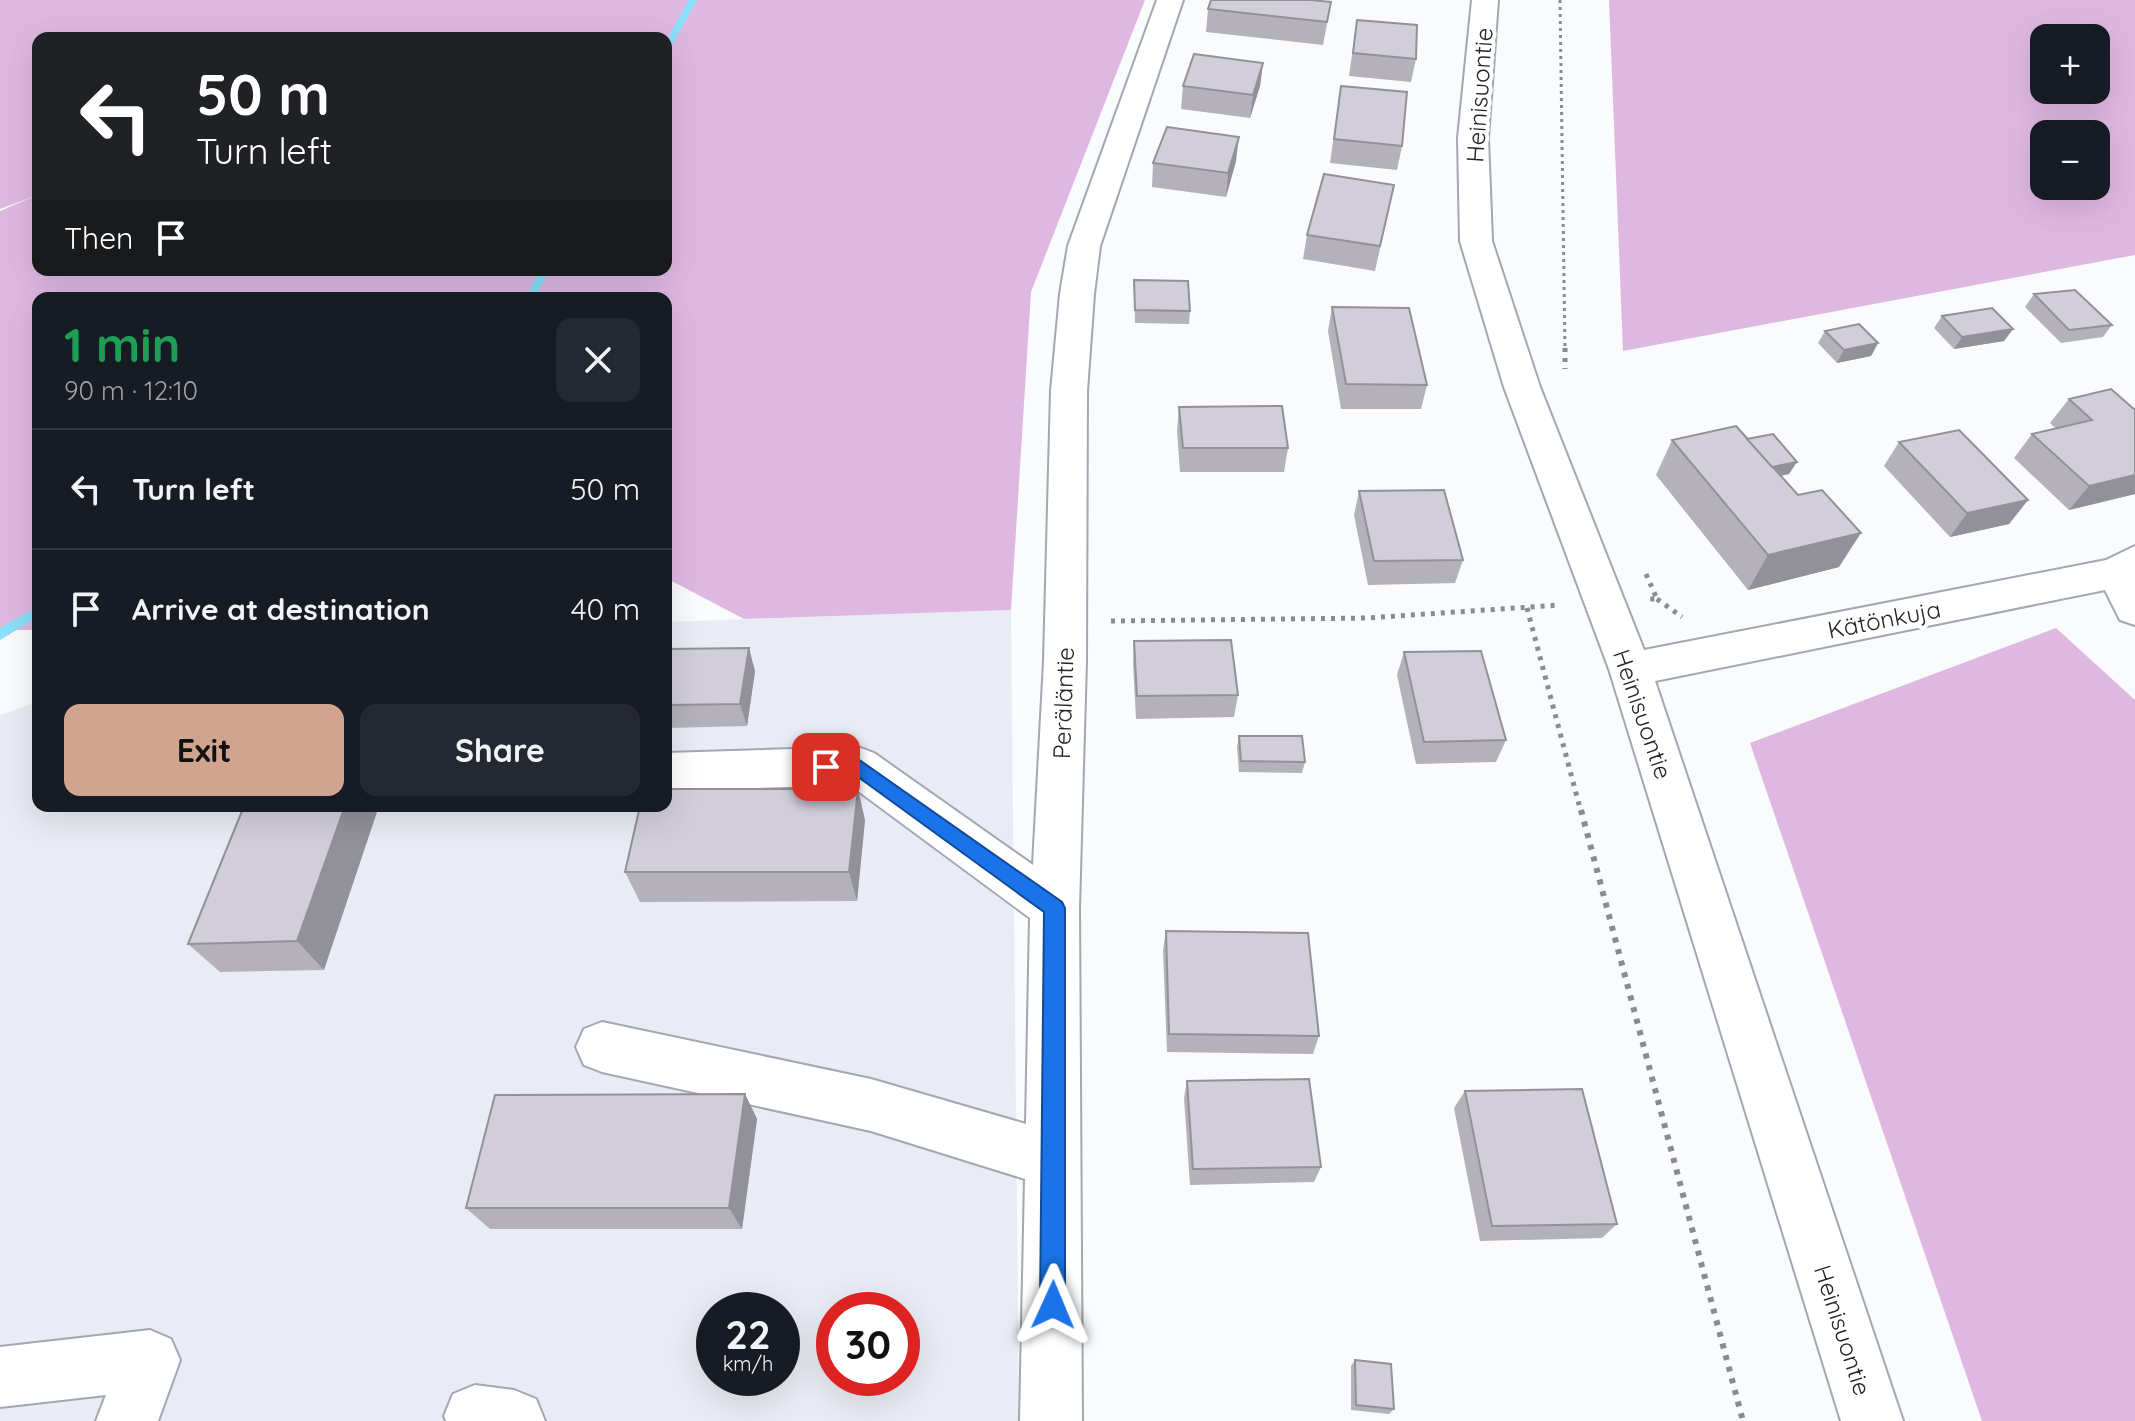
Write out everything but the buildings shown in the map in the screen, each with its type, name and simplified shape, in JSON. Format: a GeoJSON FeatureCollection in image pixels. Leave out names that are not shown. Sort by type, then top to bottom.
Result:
{"type":"FeatureCollection","features":[{"type":"Feature","properties":{"kind":"street","name":"Peräläntie"},"geometry":{"type":"LineString","coordinates":[[1051,1421],[1055,908],[1066,621],[1069,391],[1084,246],[1170,0]]}},
{"type":"Feature","properties":{"kind":"street","name":"Heinisuontie"},"geometry":{"type":"LineString","coordinates":[[1485,0],[1473,138],[1476,241],[1522,387],[1630,669],[1872,1421]]}},
{"type":"Feature","properties":{"kind":"street"},"geometry":{"type":"LineString","coordinates":[[2126,567],[2135,609]]}},
{"type":"Feature","properties":{"kind":"street","name":"Kätönkuja"},"geometry":{"type":"LineString","coordinates":[[1630,669],[2126,567]]}},
{"type":"Feature","properties":{"kind":"street"},"geometry":{"type":"LineString","coordinates":[[672,772],[858,766],[1055,908]]}},
{"type":"Feature","properties":{"kind":"street"},"geometry":{"type":"LineString","coordinates":[[602,1047],[871,1105],[1054,1160]]}},
{"type":"Feature","properties":{"kind":"street"},"geometry":{"type":"LineString","coordinates":[[0,1377],[150,1360],[127,1421]]}},
{"type":"Feature","properties":{"kind":"path"},"geometry":{"type":"LineString","coordinates":[[1560,0],[1562,355],[1567,383]]}},
{"type":"Feature","properties":{"kind":"path"},"geometry":{"type":"LineString","coordinates":[[1066,621],[1367,618],[1657,599],[1644,570]]}},
{"type":"Feature","properties":{"kind":"path"},"geometry":{"type":"LineString","coordinates":[[1527,608],[1743,1421]]}},
{"type":"Feature","properties":{"kind":"shaded area"},"geometry":{"type":"Polygon","coordinates":[[[0,0],[1145,0],[1031,292],[1011,610],[744,619],[672,581],[672,292],[32,292],[32,630],[0,630],[0,211],[32,197],[32,276],[672,276],[672,32],[32,32],[32,197],[0,209],[0,0]]]}},
{"type":"Feature","properties":{"kind":"shaded area"},"geometry":{"type":"Polygon","coordinates":[[[1609,0],[2135,0],[2135,255],[1623,351],[1609,0]]]}},
{"type":"Feature","properties":{"kind":"shaded area"},"geometry":{"type":"Polygon","coordinates":[[[1011,610],[1019,1421],[0,1421],[0,715],[32,704],[32,812],[672,812],[672,622],[1011,610]]]}},
{"type":"Feature","properties":{"kind":"shaded area"},"geometry":{"type":"Polygon","coordinates":[[[2056,628],[2135,700],[2135,1421],[1982,1421],[1750,743],[2056,628]]]}},
{"type":"Feature","properties":{"kind":"waterway"},"geometry":{"type":"LineString","coordinates":[[672,38],[693,0]]}},
{"type":"Feature","properties":{"kind":"waterway"},"geometry":{"type":"LineString","coordinates":[[533,292],[542,276]]}},
{"type":"Feature","properties":{"kind":"waterway"},"geometry":{"type":"LineString","coordinates":[[0,635],[32,615]]}},
{"type":"Feature","properties":{"kind":"route"},"geometry":{"type":"LineString","coordinates":[[826,767],[858,766],[1055,908],[1053,1305]]}}]}
